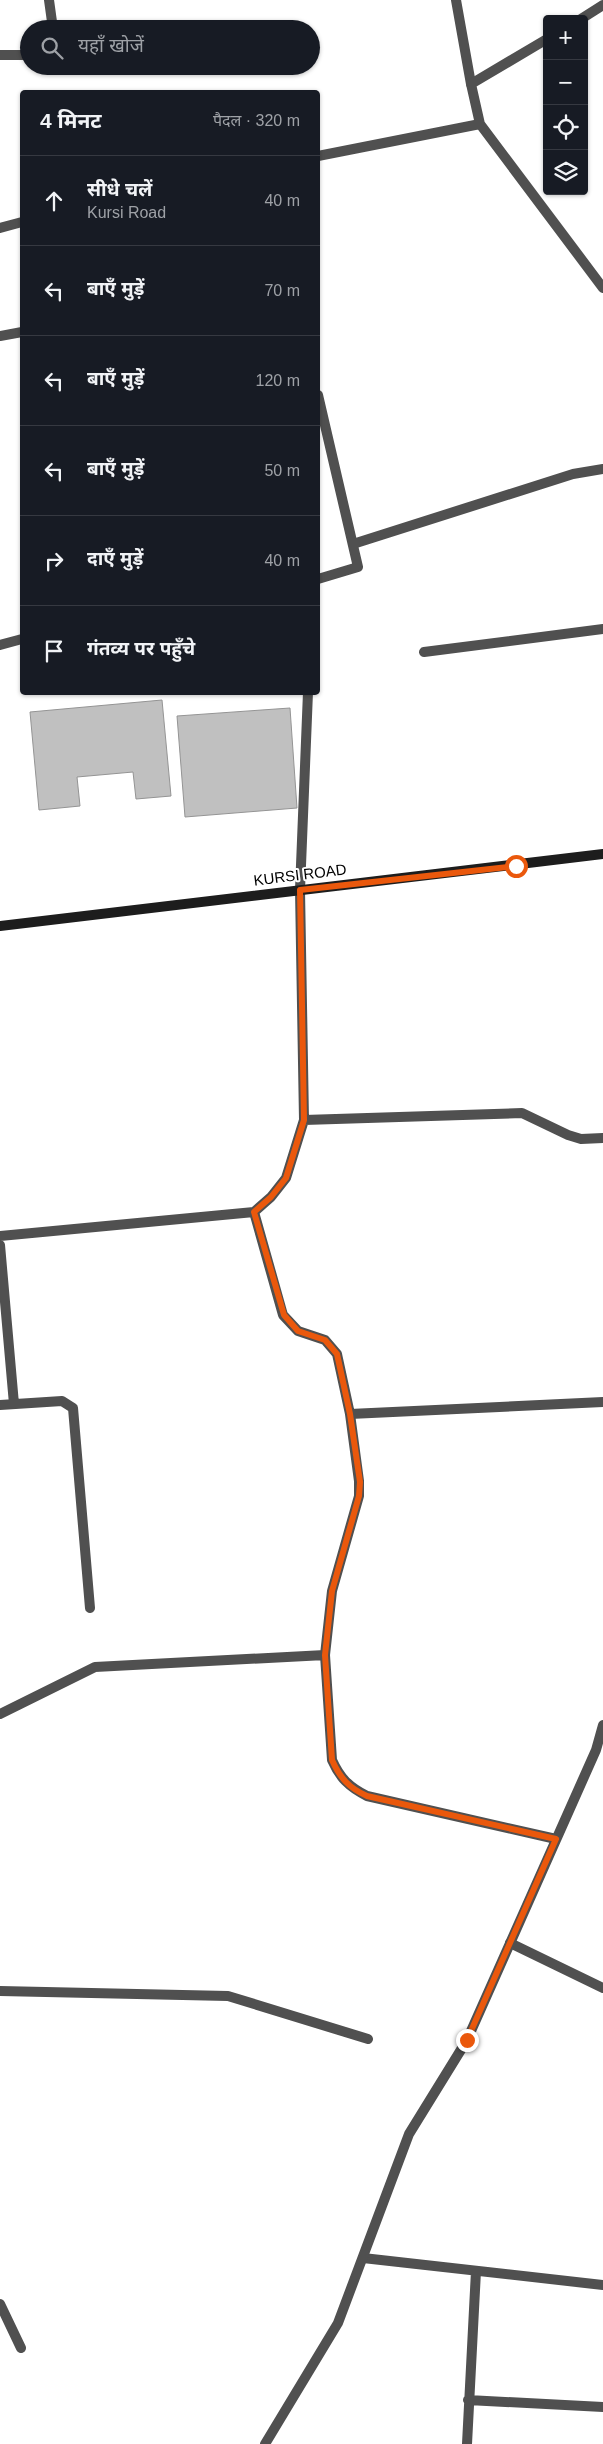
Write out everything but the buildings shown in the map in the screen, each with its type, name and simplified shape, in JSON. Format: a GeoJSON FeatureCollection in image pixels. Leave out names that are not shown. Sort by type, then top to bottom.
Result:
{"type":"FeatureCollection","features":[{"type":"Feature","properties":{"kind":"main road","name":"KURSI ROAD"},"geometry":{"type":"LineString","coordinates":[[0,926],[603,854]]}},
{"type":"Feature","properties":{"kind":"street"},"geometry":{"type":"LineString","coordinates":[[49,0],[52,20]]}},
{"type":"Feature","properties":{"kind":"street"},"geometry":{"type":"LineString","coordinates":[[456,0],[480,124],[603,288]]}},
{"type":"Feature","properties":{"kind":"street"},"geometry":{"type":"LineString","coordinates":[[587,15],[603,5]]}},
{"type":"Feature","properties":{"kind":"street"},"geometry":{"type":"LineString","coordinates":[[471,84],[543,41]]}},
{"type":"Feature","properties":{"kind":"street"},"geometry":{"type":"LineString","coordinates":[[0,55],[20,55]]}},
{"type":"Feature","properties":{"kind":"street"},"geometry":{"type":"LineString","coordinates":[[320,156],[480,124]]}},
{"type":"Feature","properties":{"kind":"street"},"geometry":{"type":"LineString","coordinates":[[0,228],[20,223]]}},
{"type":"Feature","properties":{"kind":"street"},"geometry":{"type":"LineString","coordinates":[[0,336],[20,332]]}},
{"type":"Feature","properties":{"kind":"street"},"geometry":{"type":"LineString","coordinates":[[320,404],[358,567],[320,577]]}},
{"type":"Feature","properties":{"kind":"street"},"geometry":{"type":"LineString","coordinates":[[353,544],[573,474],[603,468]]}},
{"type":"Feature","properties":{"kind":"street"},"geometry":{"type":"LineString","coordinates":[[424,652],[603,629]]}},
{"type":"Feature","properties":{"kind":"street"},"geometry":{"type":"LineString","coordinates":[[0,645],[20,640]]}},
{"type":"Feature","properties":{"kind":"street"},"geometry":{"type":"LineString","coordinates":[[0,1236],[254,1212],[271,1197],[286,1178],[304,1120],[300,890],[308,695]]}},
{"type":"Feature","properties":{"kind":"street"},"geometry":{"type":"LineString","coordinates":[[304,1120],[522,1113],[568,1135],[581,1139],[603,1138]]}},
{"type":"Feature","properties":{"kind":"street"},"geometry":{"type":"LineString","coordinates":[[254,1212],[284,1315],[298,1331],[325,1340],[337,1354],[350,1414],[360,1482],[359,1496],[332,1591],[325,1655],[332,1760],[338,1773],[350,1788],[367,1796],[556,1839]]}},
{"type":"Feature","properties":{"kind":"street"},"geometry":{"type":"LineString","coordinates":[[0,1245],[14,1404]]}},
{"type":"Feature","properties":{"kind":"street"},"geometry":{"type":"LineString","coordinates":[[0,1405],[62,1401],[73,1408],[90,1608]]}},
{"type":"Feature","properties":{"kind":"street"},"geometry":{"type":"LineString","coordinates":[[350,1414],[603,1402]]}},
{"type":"Feature","properties":{"kind":"street"},"geometry":{"type":"LineString","coordinates":[[0,1714],[95,1667],[325,1655]]}},
{"type":"Feature","properties":{"kind":"street"},"geometry":{"type":"LineString","coordinates":[[265,2444],[338,2323],[409,2134],[467,2040],[556,1839],[599,1751],[603,1725]]}},
{"type":"Feature","properties":{"kind":"street"},"geometry":{"type":"LineString","coordinates":[[510,1943],[603,1988]]}},
{"type":"Feature","properties":{"kind":"street"},"geometry":{"type":"LineString","coordinates":[[0,1991],[228,1996],[368,2039]]}},
{"type":"Feature","properties":{"kind":"street"},"geometry":{"type":"LineString","coordinates":[[363,2258],[603,2285]]}},
{"type":"Feature","properties":{"kind":"street"},"geometry":{"type":"LineString","coordinates":[[467,2444],[476,2271]]}},
{"type":"Feature","properties":{"kind":"street"},"geometry":{"type":"LineString","coordinates":[[0,2304],[21,2348]]}},
{"type":"Feature","properties":{"kind":"street"},"geometry":{"type":"LineString","coordinates":[[468,2400],[603,2408]]}},
{"type":"Feature","properties":{"kind":"route"},"geometry":{"type":"LineString","coordinates":[[467,2040],[556,1839],[367,1796],[350,1788],[338,1773],[332,1760],[325,1655],[332,1591],[359,1496],[360,1482],[350,1414],[337,1354],[325,1340],[298,1331],[284,1315],[254,1212],[271,1197],[286,1178],[304,1120],[300,890],[516,866]]}}]}
